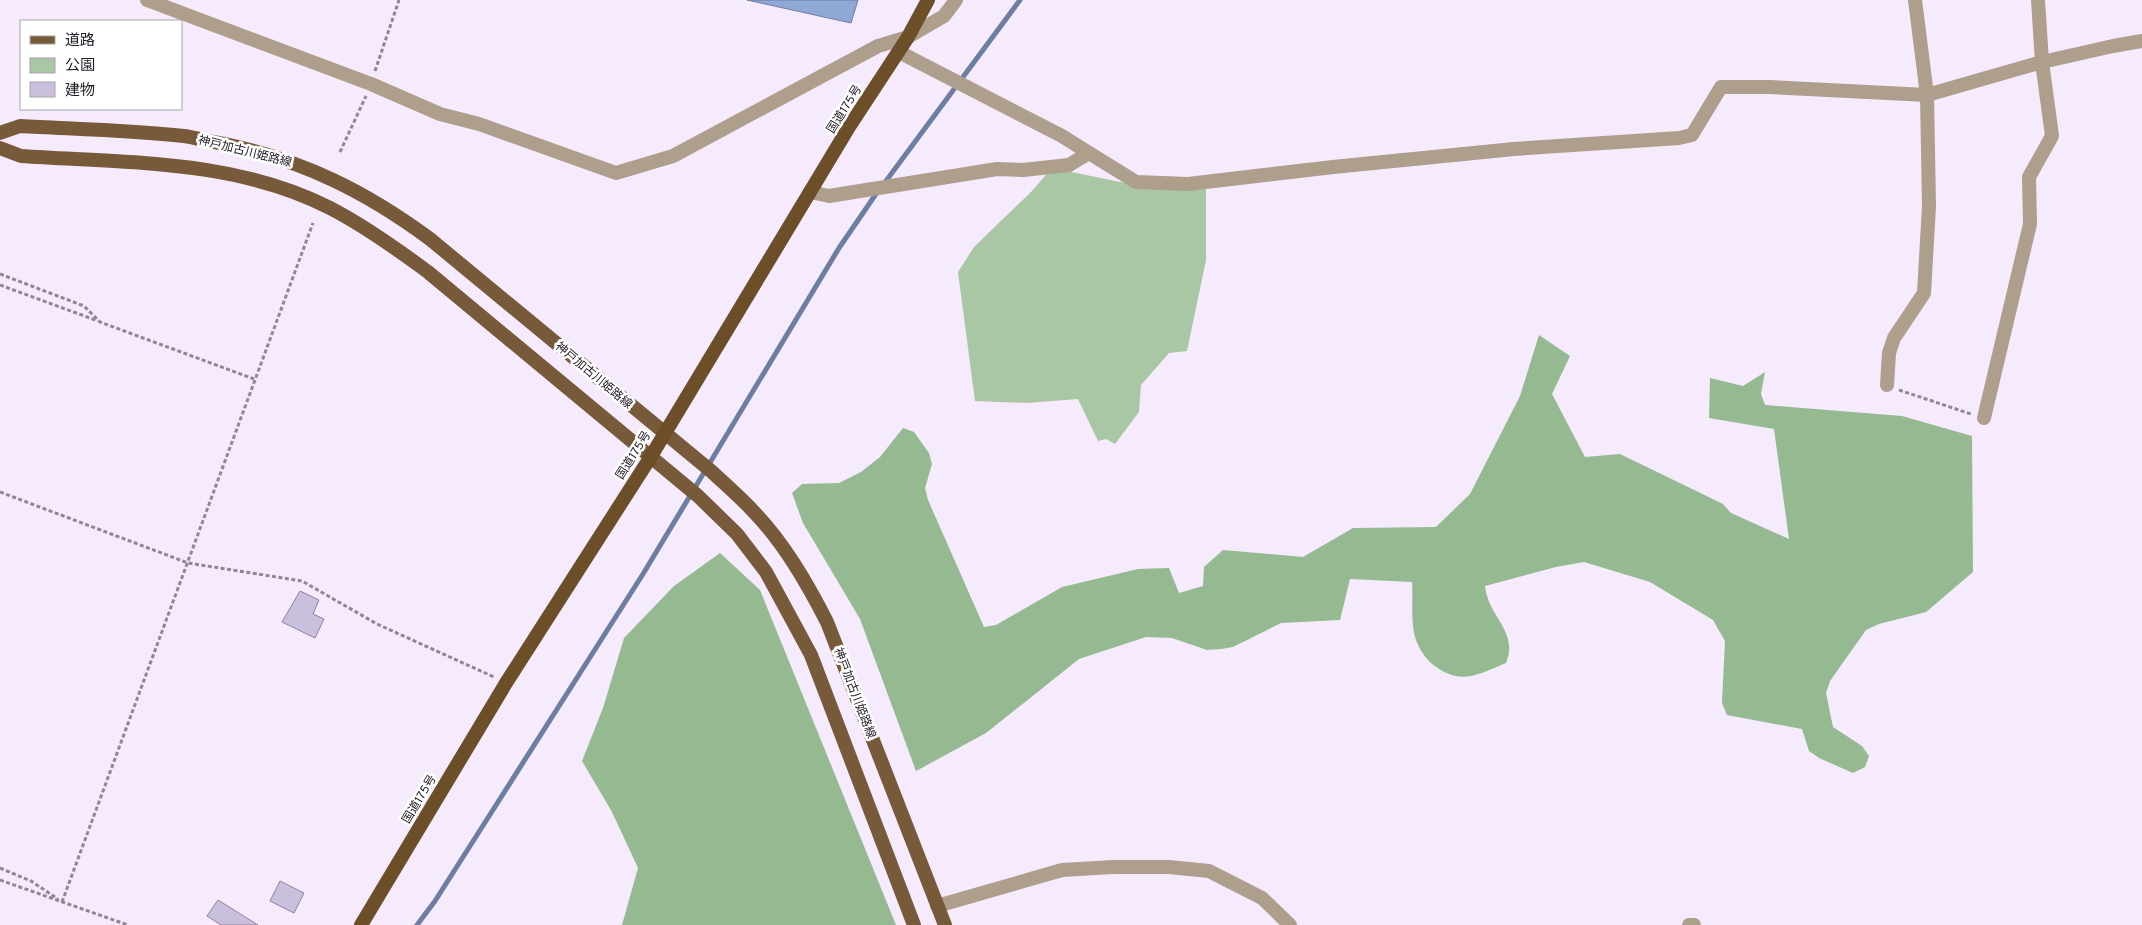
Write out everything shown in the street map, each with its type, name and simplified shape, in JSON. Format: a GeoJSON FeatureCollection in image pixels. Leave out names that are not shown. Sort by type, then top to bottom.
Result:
{"type":"FeatureCollection","features":[{"type":"Feature","properties":{"kind":"highway","name":"国道175号"},"geometry":{"type":"LineString","coordinates":[[361,925],[506,683],[650,458],[810,192],[899,52],[928,0]]}},
{"type":"Feature","properties":{"kind":"main road","name":"神戸加古川姫路線"},"geometry":{"type":"LineString","coordinates":[[0,133],[20,126],[185,136],[247,149],[302,165],[351,187],[394,212],[430,239],[711,471],[754,512],[784,550],[808,585],[827,622],[844,664],[945,925]]}},
{"type":"Feature","properties":{"kind":"main road","name":"神戸加古川姫路線"},"geometry":{"type":"LineString","coordinates":[[0,148],[21,156],[189,167],[228,173],[278,187],[328,207],[384,240],[428,272],[698,496],[737,534],[766,572],[811,654],[914,925]]}},
{"type":"Feature","properties":{"kind":"street"},"geometry":{"type":"LineString","coordinates":[[147,0],[371,84],[440,114],[479,124],[616,172],[673,156],[878,46],[908,37],[944,16],[956,0]]}},
{"type":"Feature","properties":{"kind":"street"},"geometry":{"type":"LineString","coordinates":[[1886,385],[1889,353],[1894,338],[1924,293],[1929,206],[1927,95],[1915,0]]}},
{"type":"Feature","properties":{"kind":"street"},"geometry":{"type":"LineString","coordinates":[[1984,418],[2030,224],[2029,177],[2052,136],[2042,62],[2038,0]]}},
{"type":"Feature","properties":{"kind":"street"},"geometry":{"type":"LineString","coordinates":[[899,52],[1062,136],[1136,182],[1188,184],[1514,149],[1679,138],[1692,135],[1721,87],[1770,87],[1927,95],[2042,62],[2142,41]]}},
{"type":"Feature","properties":{"kind":"street"},"geometry":{"type":"LineString","coordinates":[[810,192],[829,196],[996,169],[1023,170],[1069,165],[1089,152]]}},
{"type":"Feature","properties":{"kind":"street"},"geometry":{"type":"LineString","coordinates":[[938,906],[1062,870],[1113,867],[1169,868],[1209,871],[1262,898],[1290,925]]}},
{"type":"Feature","properties":{"kind":"street"},"geometry":{"type":"LineString","coordinates":[[1689,925],[1694,925]]}},
{"type":"Feature","properties":{"kind":"path"},"geometry":{"type":"LineString","coordinates":[[340,152],[371,84],[399,0]]}},
{"type":"Feature","properties":{"kind":"path"},"geometry":{"type":"LineString","coordinates":[[62,902],[313,223]]}},
{"type":"Feature","properties":{"kind":"path"},"geometry":{"type":"LineString","coordinates":[[0,274],[84,306],[100,322]]}},
{"type":"Feature","properties":{"kind":"path"},"geometry":{"type":"LineString","coordinates":[[0,285],[254,379]]}},
{"type":"Feature","properties":{"kind":"path"},"geometry":{"type":"LineString","coordinates":[[1886,385],[1984,418]]}},
{"type":"Feature","properties":{"kind":"path"},"geometry":{"type":"LineString","coordinates":[[0,492],[188,563],[302,581],[377,624],[506,683]]}},
{"type":"Feature","properties":{"kind":"path"},"geometry":{"type":"LineString","coordinates":[[0,868],[31,881],[62,902]]}},
{"type":"Feature","properties":{"kind":"path"},"geometry":{"type":"LineString","coordinates":[[0,880],[128,925]]}},
{"type":"Feature","properties":{"kind":"green space"},"geometry":{"type":"Polygon","coordinates":[[[1052,168],[1130,184],[1206,188],[1206,260],[1187,351],[1169,353],[1141,385],[1139,412],[1115,444],[1106,439],[1098,441],[1078,399],[1027,403],[975,401],[958,272],[974,247],[1032,191],[1052,168]]]}},
{"type":"Feature","properties":{"kind":"green space"},"geometry":{"type":"Polygon","coordinates":[[[1539,335],[1570,356],[1552,394],[1585,457],[1620,454],[1723,504],[1731,513],[1789,539],[1774,429],[1709,418],[1710,378],[1743,386],[1765,372],[1761,394],[1765,405],[1902,416],[1972,436],[1973,572],[1926,612],[1879,624],[1866,630],[1830,681],[1826,693],[1833,727],[1862,746],[1869,756],[1865,767],[1853,773],[1819,758],[1809,751],[1802,729],[1727,715],[1722,703],[1725,641],[1713,620],[1650,582],[1584,562],[1556,567],[1485,586],[1491,607],[1506,633],[1509,642],[1509,652],[1506,663],[1476,675],[1459,677],[1450,675],[1431,663],[1423,653],[1414,633],[1412,582],[1350,579],[1340,620],[1281,623],[1233,647],[1221,649],[1207,650],[1172,638],[1146,637],[1079,659],[986,733],[916,771],[860,619],[803,523],[792,493],[802,484],[839,483],[861,472],[880,457],[903,428],[914,432],[929,453],[932,464],[925,488],[928,500],[984,627],[996,625],[1062,587],[1138,569],[1169,568],[1179,593],[1203,586],[1204,567],[1223,550],[1303,557],[1353,528],[1436,527],[1470,494],[1520,396],[1539,335]]]}},
{"type":"Feature","properties":{"kind":"green space"},"geometry":{"type":"Polygon","coordinates":[[[720,553],[760,590],[896,925],[622,925],[638,868],[612,812],[582,761],[603,708],[624,638],[674,586],[720,553]]]}},
{"type":"Feature","properties":{"kind":"water"},"geometry":{"type":"Polygon","coordinates":[[[747,0],[858,0],[851,23],[747,0]]]}},
{"type":"Feature","properties":{"kind":"building"},"geometry":{"type":"Polygon","coordinates":[[[300,591],[319,600],[313,614],[324,619],[315,638],[282,622],[300,591]]]}},
{"type":"Feature","properties":{"kind":"building"},"geometry":{"type":"Polygon","coordinates":[[[280,881],[304,893],[294,913],[270,901],[280,881]]]}},
{"type":"Feature","properties":{"kind":"building"},"geometry":{"type":"Polygon","coordinates":[[[218,900],[258,925],[221,925],[207,916],[218,900]]]}},
{"type":"Feature","properties":{"kind":"waterway"},"geometry":{"type":"LineString","coordinates":[[883,185],[1020,0]]}},
{"type":"Feature","properties":{"kind":"waterway"},"geometry":{"type":"LineString","coordinates":[[417,925],[435,901],[643,574],[839,248],[878,191]]}}]}
